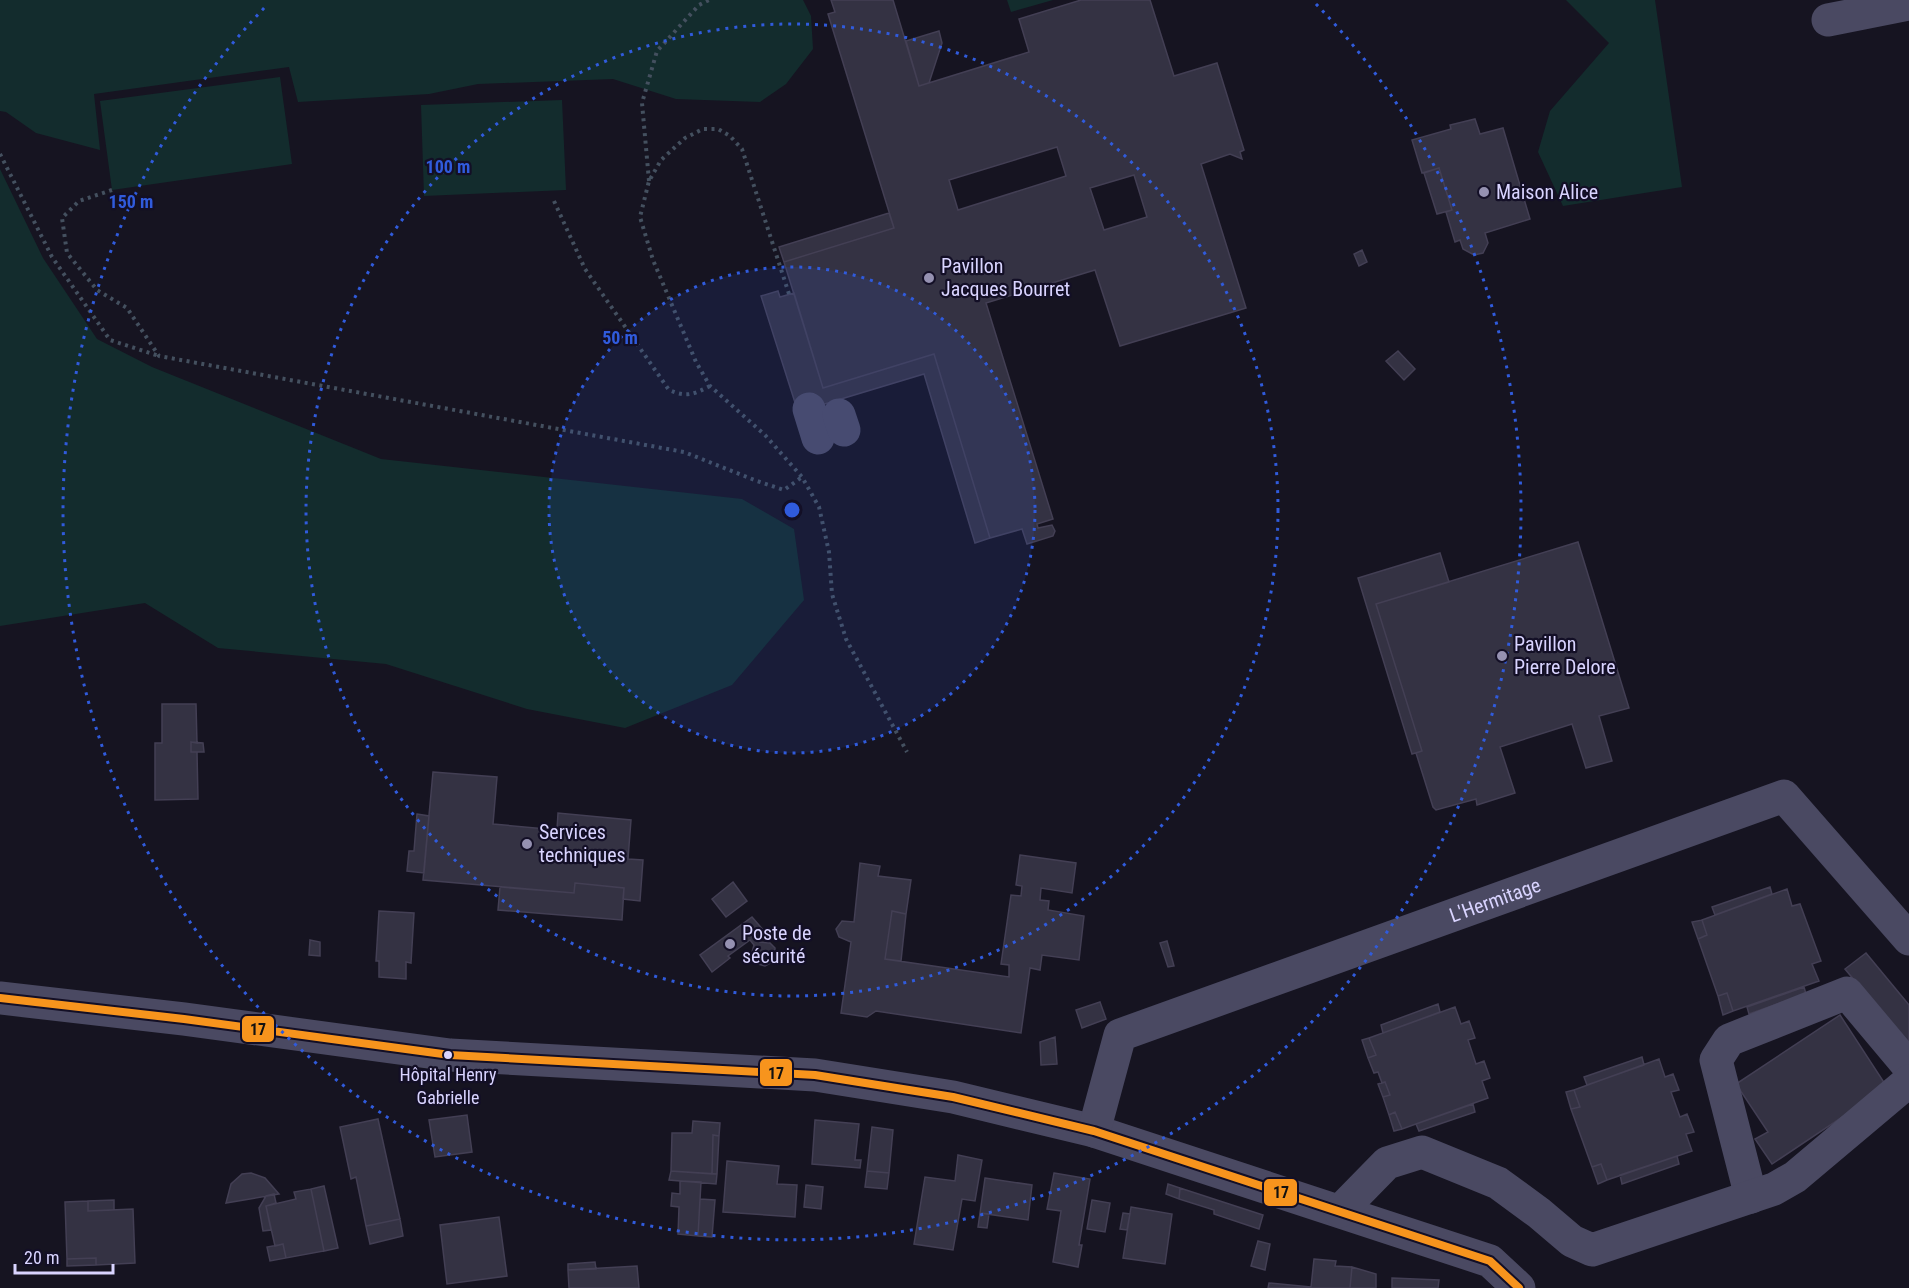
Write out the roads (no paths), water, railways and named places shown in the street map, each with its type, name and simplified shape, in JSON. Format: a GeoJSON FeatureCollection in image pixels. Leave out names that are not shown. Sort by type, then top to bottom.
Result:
{"type":"FeatureCollection","features":[{"type":"Feature","properties":{"kind":"street"},"geometry":{"type":"LineString","coordinates":[[1828,20],[1909,4]]}},
{"type":"Feature","properties":{"kind":"street","name":"L'Hermitage"},"geometry":{"type":"LineString","coordinates":[[1094,1131],[1120,1035],[1784,796],[1909,939]]}},
{"type":"Feature","properties":{"kind":"street"},"geometry":{"type":"LineString","coordinates":[[1751,1197],[1716,1060],[1729,1040],[1847,993],[1909,1067]]}},
{"type":"Feature","properties":{"kind":"street"},"geometry":{"type":"LineString","coordinates":[[0,998],[450,1055],[815,1076],[953,1097],[1094,1131],[1490,1261],[1520,1288]]}},
{"type":"Feature","properties":{"kind":"street"},"geometry":{"type":"LineString","coordinates":[[1340,1211],[1387,1162],[1422,1152],[1498,1183],[1572,1241],[1592,1250],[1774,1189],[1795,1176],[1909,1081]]}},
{"type":"Feature","properties":{"kind":"street"},"geometry":{"type":"LineString","coordinates":[[1445,1246],[1478,1274],[1484,1288]]}},
{"type":"Feature","properties":{"kind":"place","name":"Maison Alice"},"geometry":{"type":"Point","coordinates":[1484,192]}},
{"type":"Feature","properties":{"kind":"place","name":"Pavillon Jacques Bourret"},"geometry":{"type":"Point","coordinates":[929,278]}},
{"type":"Feature","properties":{"kind":"place","name":"Pavillon Pierre Delore"},"geometry":{"type":"Point","coordinates":[1502,656]}},
{"type":"Feature","properties":{"kind":"place","name":"Services techniques"},"geometry":{"type":"Point","coordinates":[527,844]}},
{"type":"Feature","properties":{"kind":"place","name":"Poste de sécurité"},"geometry":{"type":"Point","coordinates":[730,944]}},
{"type":"Feature","properties":{"kind":"place","name":"Hôpital Henry Gabrielle"},"geometry":{"type":"Point","coordinates":[448,1055]}}]}
